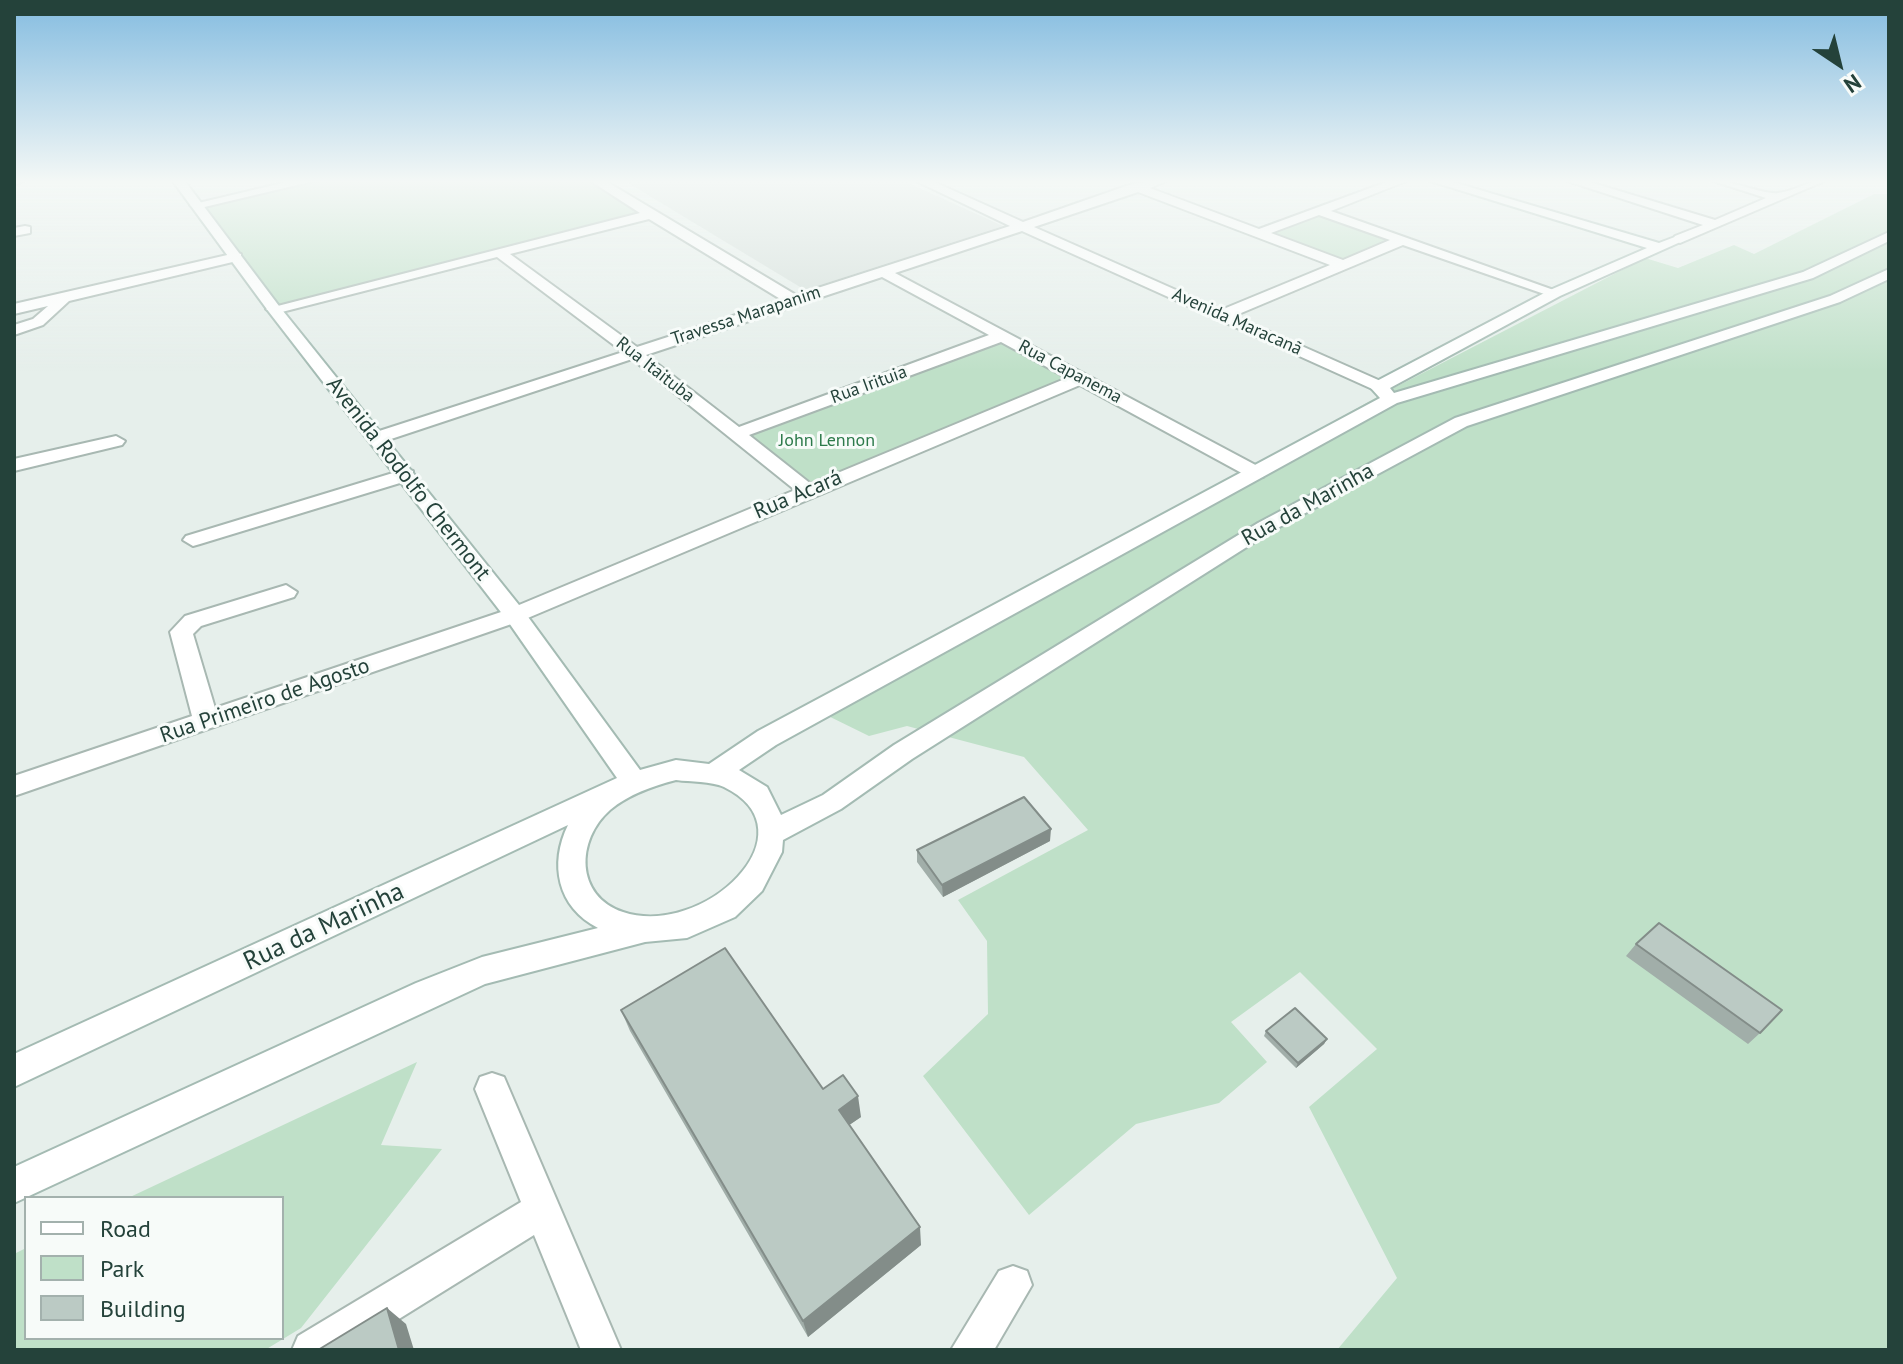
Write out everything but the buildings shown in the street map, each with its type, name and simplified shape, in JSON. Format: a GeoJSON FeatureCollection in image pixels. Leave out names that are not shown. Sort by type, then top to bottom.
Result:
{"type":"FeatureCollection","features":[{"type":"Feature","properties":{"kind":"street","name":"Avenida Rodolfo Chermont"},"geometry":{"type":"LineString","coordinates":[[226,244],[515,615],[634,782]]}},
{"type":"Feature","properties":{"kind":"street"},"geometry":{"type":"LineString","coordinates":[[274,309],[536,244]]}},
{"type":"Feature","properties":{"kind":"street"},"geometry":{"type":"LineString","coordinates":[[697,244],[793,300]]}},
{"type":"Feature","properties":{"kind":"street","name":"Travessa Marapanim"},"geometry":{"type":"LineString","coordinates":[[376,438],[969,244]]}},
{"type":"Feature","properties":{"kind":"street","name":"Avenida Maracanã"},"geometry":{"type":"LineString","coordinates":[[1062,244],[1385,393]]}},
{"type":"Feature","properties":{"kind":"street"},"geometry":{"type":"LineString","coordinates":[[1288,244],[1343,265]]}},
{"type":"Feature","properties":{"kind":"street"},"geometry":{"type":"LineString","coordinates":[[1222,315],[1394,244]]}},
{"type":"Feature","properties":{"kind":"street"},"geometry":{"type":"LineString","coordinates":[[1413,244],[1555,293]]}},
{"type":"Feature","properties":{"kind":"street"},"geometry":{"type":"LineString","coordinates":[[1645,244],[1657,247]]}},
{"type":"Feature","properties":{"kind":"street"},"geometry":{"type":"LineString","coordinates":[[717,772],[767,738],[1256,473],[1555,293],[1667,244]]}},
{"type":"Feature","properties":{"kind":"street"},"geometry":{"type":"LineString","coordinates":[[1385,393],[1808,275],[1873,244]]}},
{"type":"Feature","properties":{"kind":"street","name":"Rua Itaituba"},"geometry":{"type":"LineString","coordinates":[[500,253],[633,352],[807,490]]}},
{"type":"Feature","properties":{"kind":"street"},"geometry":{"type":"LineString","coordinates":[[14,309],[236,257]]}},
{"type":"Feature","properties":{"kind":"street","name":"Rua Capanema"},"geometry":{"type":"LineString","coordinates":[[883,272],[1256,473]]}},
{"type":"Feature","properties":{"kind":"street","name":"Rua da Marinha"},"geometry":{"type":"LineString","coordinates":[[773,832],[832,802],[903,752],[1265,527],[1461,422],[1835,299],[1889,273]]}},
{"type":"Feature","properties":{"kind":"street"},"geometry":{"type":"LineString","coordinates":[[14,330],[38,322],[67,297]]}},
{"type":"Feature","properties":{"kind":"street","name":"Rua Irituia"},"geometry":{"type":"LineString","coordinates":[[736,434],[1002,336]]}},
{"type":"Feature","properties":{"kind":"street","name":"Rua Acará"},"geometry":{"type":"LineString","coordinates":[[515,615],[807,490],[1081,378]]}},
{"type":"Feature","properties":{"kind":"street"},"geometry":{"type":"LineString","coordinates":[[14,465],[116,441]]}},
{"type":"Feature","properties":{"kind":"street"},"geometry":{"type":"LineString","coordinates":[[193,540],[406,475]]}},
{"type":"Feature","properties":{"kind":"street"},"geometry":{"type":"LineString","coordinates":[[206,721],[181,632],[186,625],[286,592]]}},
{"type":"Feature","properties":{"kind":"street","name":"Rua Primeiro de Agosto"},"geometry":{"type":"LineString","coordinates":[[14,786],[515,615]]}},
{"type":"Feature","properties":{"kind":"street"},"geometry":{"type":"LineString","coordinates":[[14,1185],[427,993],[482,971],[644,929],[692,923],[735,900],[764,868],[773,832],[762,800],[750,788],[717,772],[676,770],[634,782],[598,806],[585,821],[570,856],[570,874],[586,906],[622,926],[644,929]]}},
{"type":"Feature","properties":{"kind":"street","name":"Rua da Marinha"},"geometry":{"type":"LineString","coordinates":[[14,1071],[634,782]]}},
{"type":"Feature","properties":{"kind":"street"},"geometry":{"type":"LineString","coordinates":[[492,1089],[601,1350]]}},
{"type":"Feature","properties":{"kind":"street"},"geometry":{"type":"LineString","coordinates":[[312,1350],[543,1209]]}},
{"type":"Feature","properties":{"kind":"street"},"geometry":{"type":"LineString","coordinates":[[971,1350],[1013,1285]]}},
{"type":"Feature","properties":{"kind":"shaded area"},"geometry":{"type":"Polygon","coordinates":[[[728,244],[948,244],[805,290],[728,244]]]}},
{"type":"Feature","properties":{"kind":"green space"},"geometry":{"type":"Polygon","coordinates":[[[225,244],[534,244],[274,309],[225,244]]]}},
{"type":"Feature","properties":{"kind":"green space"},"geometry":{"type":"Polygon","coordinates":[[[1288,244],[1394,244],[1343,265],[1288,244]]]}},
{"type":"Feature","properties":{"kind":"green space"},"geometry":{"type":"Polygon","coordinates":[[[1775,244],[1889,244],[1889,1350],[1337,1350],[1397,1278],[1309,1107],[1377,1049],[1300,972],[1231,1022],[1267,1062],[1219,1103],[1136,1124],[1029,1215],[923,1076],[988,1014],[987,941],[958,900],[1088,830],[1024,757],[907,726],[869,736],[816,710],[1388,391],[1645,258],[1678,268],[1734,245],[1754,254],[1775,244]]]}},
{"type":"Feature","properties":{"kind":"green space","name":"John Lennon"},"geometry":{"type":"Polygon","coordinates":[[[1002,336],[1081,378],[807,490],[736,434],[1002,336]]]}},
{"type":"Feature","properties":{"kind":"green space"},"geometry":{"type":"Polygon","coordinates":[[[417,1062],[381,1145],[442,1149],[301,1328],[284,1338],[284,1196],[132,1196],[417,1062]]]}},
{"type":"Feature","properties":{"kind":"green space"},"geometry":{"type":"Polygon","coordinates":[[[24,1249],[24,1340],[281,1340],[265,1350],[14,1350],[14,1254],[24,1249]]]}}]}
